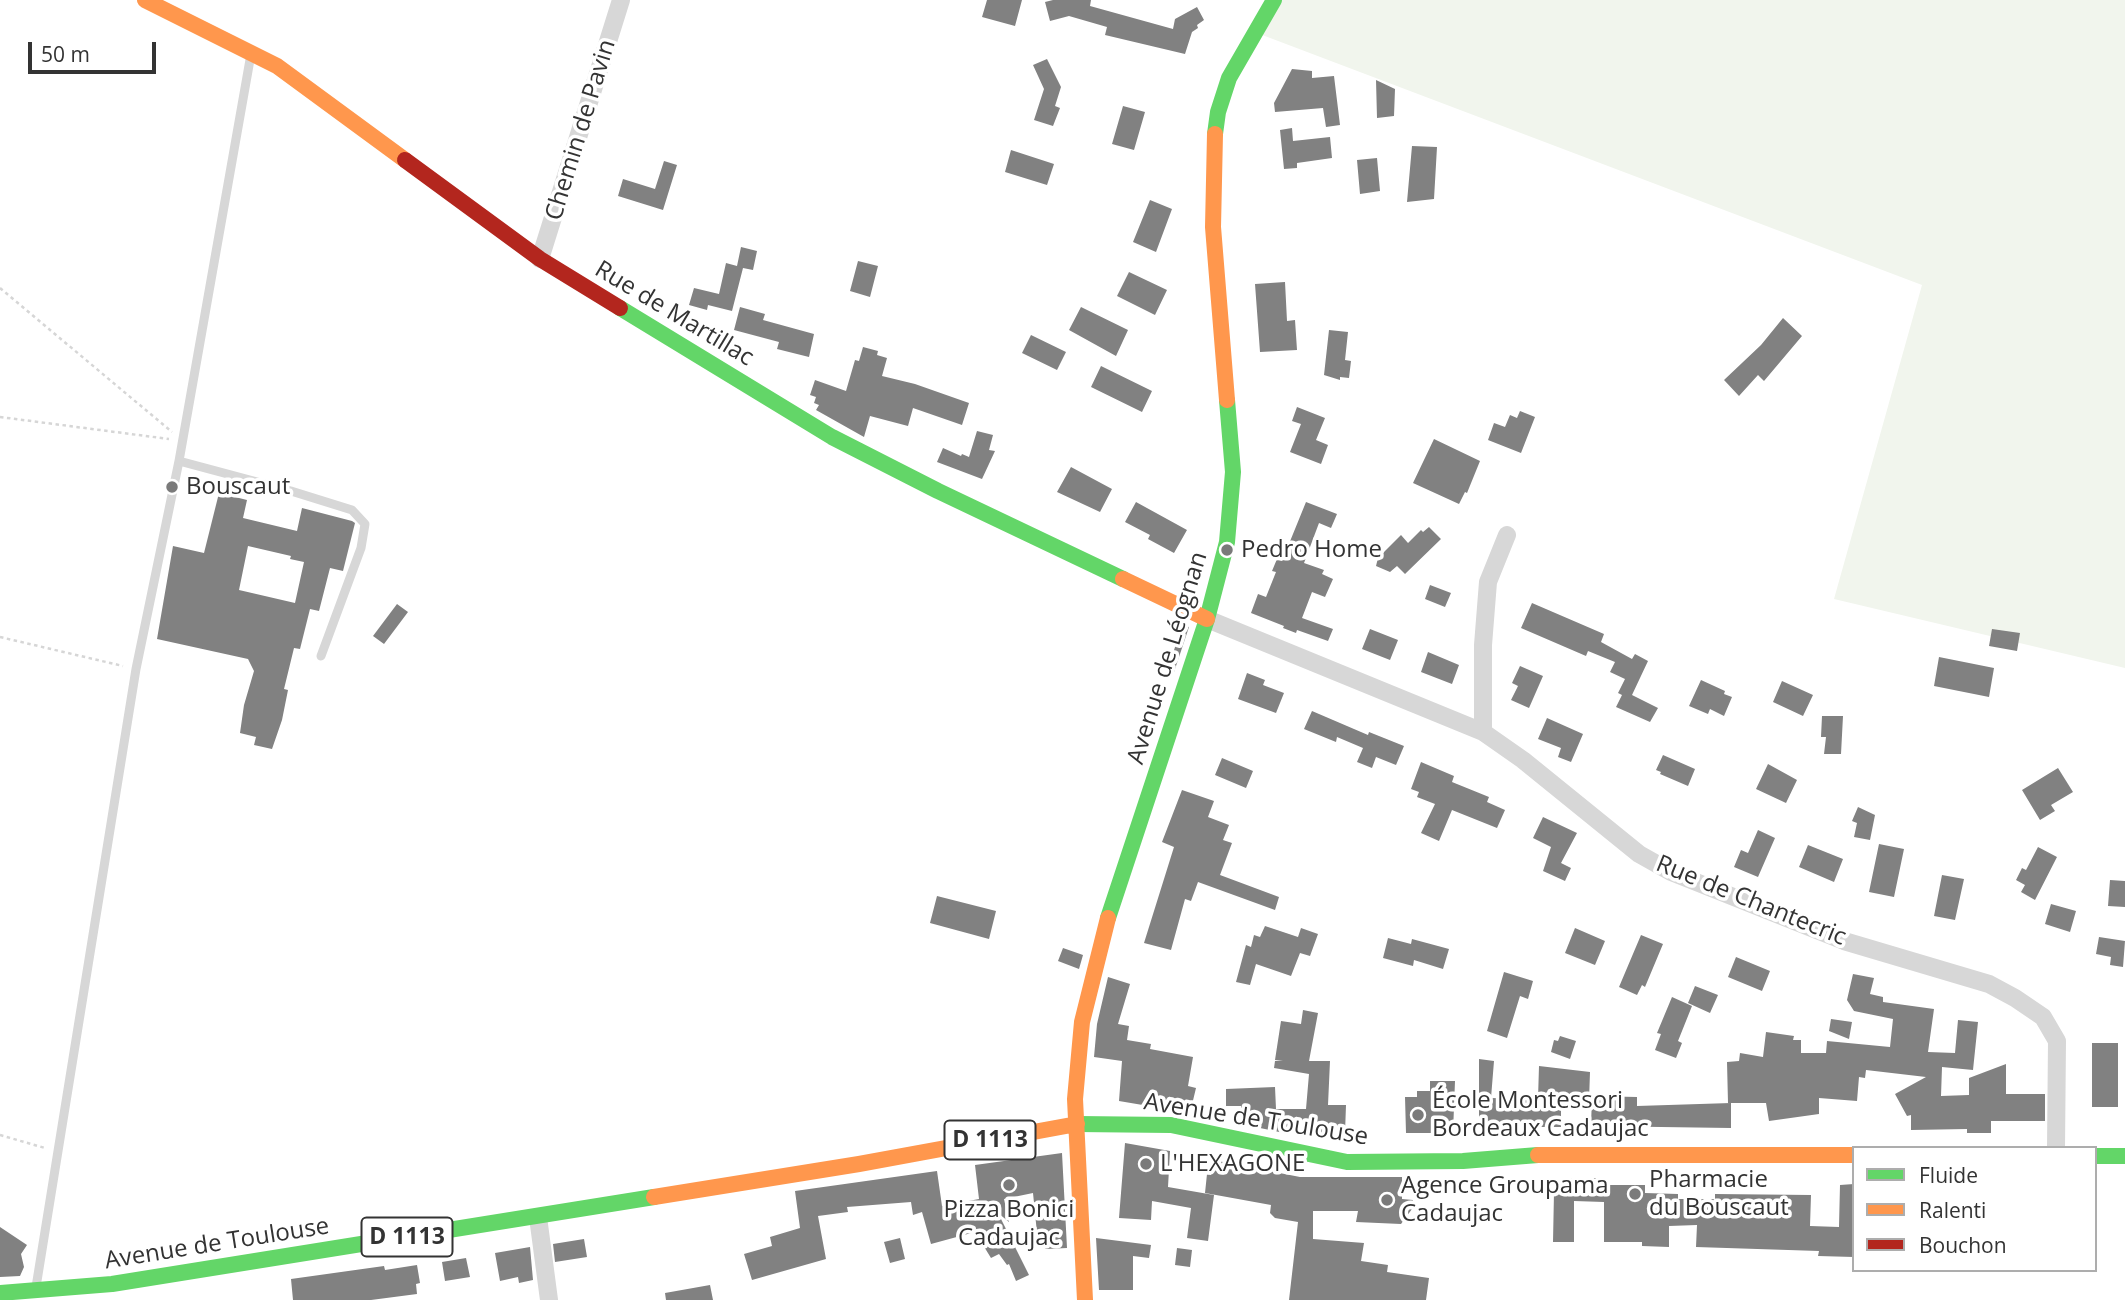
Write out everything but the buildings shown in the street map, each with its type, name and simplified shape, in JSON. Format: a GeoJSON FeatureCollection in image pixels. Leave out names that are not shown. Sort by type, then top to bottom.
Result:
{"type":"FeatureCollection","features":[{"type":"Feature","properties":{"kind":"street","name":"Rue de Martillac"},"geometry":{"type":"LineString","coordinates":[[145,0],[277,66],[540,259],[832,438],[1208,619]]}},
{"type":"Feature","properties":{"kind":"street","name":"Chemin de Pavin"},"geometry":{"type":"LineString","coordinates":[[540,259],[621,0]]}},
{"type":"Feature","properties":{"kind":"street","name":"Avenue de Léognan"},"geometry":{"type":"LineString","coordinates":[[1085,1300],[1075,1099],[1082,1022],[1104,934],[1208,619],[1227,542],[1233,472],[1213,227],[1213,149],[1218,112],[1229,78],[1274,0]]}},
{"type":"Feature","properties":{"kind":"street"},"geometry":{"type":"LineString","coordinates":[[1483,732],[1483,645],[1488,582],[1507,535]]}},
{"type":"Feature","properties":{"kind":"street","name":"Rue de Chantecric"},"geometry":{"type":"LineString","coordinates":[[1208,619],[1483,732],[1639,854],[1671,872],[1844,941],[1989,984],[2043,1017],[2057,1041],[2056,1146]]}},
{"type":"Feature","properties":{"kind":"street","name":"Avenue de Toulouse"},"geometry":{"type":"LineString","coordinates":[[0,1293],[112,1284],[538,1217],[1076,1124],[1171,1125],[1347,1162],[1463,1161],[1556,1154],[1852,1155]]}},
{"type":"Feature","properties":{"kind":"street"},"geometry":{"type":"LineString","coordinates":[[2097,1156],[2125,1156]]}},
{"type":"Feature","properties":{"kind":"street"},"geometry":{"type":"LineString","coordinates":[[538,1217],[549,1300]]}},
{"type":"Feature","properties":{"kind":"lane"},"geometry":{"type":"LineString","coordinates":[[35,1290],[136,669],[182,440],[251,53]]}},
{"type":"Feature","properties":{"kind":"lane"},"geometry":{"type":"LineString","coordinates":[[178,461],[352,510],[365,524],[361,548],[321,656]]}},
{"type":"Feature","properties":{"kind":"path"},"geometry":{"type":"LineString","coordinates":[[0,288],[182,440]]}},
{"type":"Feature","properties":{"kind":"path"},"geometry":{"type":"LineString","coordinates":[[0,416],[182,440]]}},
{"type":"Feature","properties":{"kind":"path"},"geometry":{"type":"LineString","coordinates":[[0,637],[136,669]]}},
{"type":"Feature","properties":{"kind":"path"},"geometry":{"type":"LineString","coordinates":[[0,1135],[58,1151]]}},
{"type":"Feature","properties":{"kind":"shaded area"},"geometry":{"type":"Polygon","coordinates":[[[1274,0],[2125,0],[2125,668],[1834,599],[1922,285],[1257,33],[1274,0]]]}},
{"type":"Feature","properties":{"kind":"traffic: fast"},"geometry":{"type":"LineString","coordinates":[[1215,134],[1218,112],[1229,78],[1274,0]]}},
{"type":"Feature","properties":{"kind":"traffic: fast"},"geometry":{"type":"LineString","coordinates":[[620,308],[832,437],[1123,579]]}},
{"type":"Feature","properties":{"kind":"traffic: fast"},"geometry":{"type":"LineString","coordinates":[[1108,918],[1207,619],[1227,542],[1233,472],[1227,400]]}},
{"type":"Feature","properties":{"kind":"traffic: fast"},"geometry":{"type":"LineString","coordinates":[[1077,1124],[1171,1125],[1347,1162],[1463,1161],[1538,1155]]}},
{"type":"Feature","properties":{"kind":"traffic: fast"},"geometry":{"type":"LineString","coordinates":[[2097,1156],[2125,1156]]}},
{"type":"Feature","properties":{"kind":"traffic: fast"},"geometry":{"type":"LineString","coordinates":[[0,1293],[112,1284],[654,1197]]}},
{"type":"Feature","properties":{"kind":"traffic: slow"},"geometry":{"type":"LineString","coordinates":[[145,0],[277,66],[405,160]]}},
{"type":"Feature","properties":{"kind":"traffic: slow"},"geometry":{"type":"LineString","coordinates":[[1215,134],[1213,227],[1227,400]]}},
{"type":"Feature","properties":{"kind":"traffic: slow"},"geometry":{"type":"LineString","coordinates":[[1123,579],[1207,619]]}},
{"type":"Feature","properties":{"kind":"traffic: slow"},"geometry":{"type":"LineString","coordinates":[[1085,1300],[1075,1099],[1082,1022],[1108,918]]}},
{"type":"Feature","properties":{"kind":"traffic: slow"},"geometry":{"type":"LineString","coordinates":[[654,1197],[859,1164],[1077,1124]]}},
{"type":"Feature","properties":{"kind":"traffic: slow"},"geometry":{"type":"LineString","coordinates":[[1538,1155],[1852,1155]]}},
{"type":"Feature","properties":{"kind":"traffic: jam"},"geometry":{"type":"LineString","coordinates":[[405,160],[540,259],[620,308]]}},
{"type":"Feature","properties":{"kind":"place","name":"Bouscaut"},"geometry":{"type":"Point","coordinates":[172,487]}},
{"type":"Feature","properties":{"kind":"place","name":"Pedro Home"},"geometry":{"type":"Point","coordinates":[1227,550]}},
{"type":"Feature","properties":{"kind":"place","name":"École Montessori Bordeaux Cadaujac"},"geometry":{"type":"Point","coordinates":[1418,1115]}},
{"type":"Feature","properties":{"kind":"place","name":"L'HEXAGONE"},"geometry":{"type":"Point","coordinates":[1146,1164]}},
{"type":"Feature","properties":{"kind":"place","name":"Pizza Bonici Cadaujac"},"geometry":{"type":"Point","coordinates":[1009,1185]}},
{"type":"Feature","properties":{"kind":"place","name":"Pharmacie du Bouscaut"},"geometry":{"type":"Point","coordinates":[1635,1194]}},
{"type":"Feature","properties":{"kind":"place","name":"Agence Groupama Cadaujac"},"geometry":{"type":"Point","coordinates":[1387,1200]}}]}
